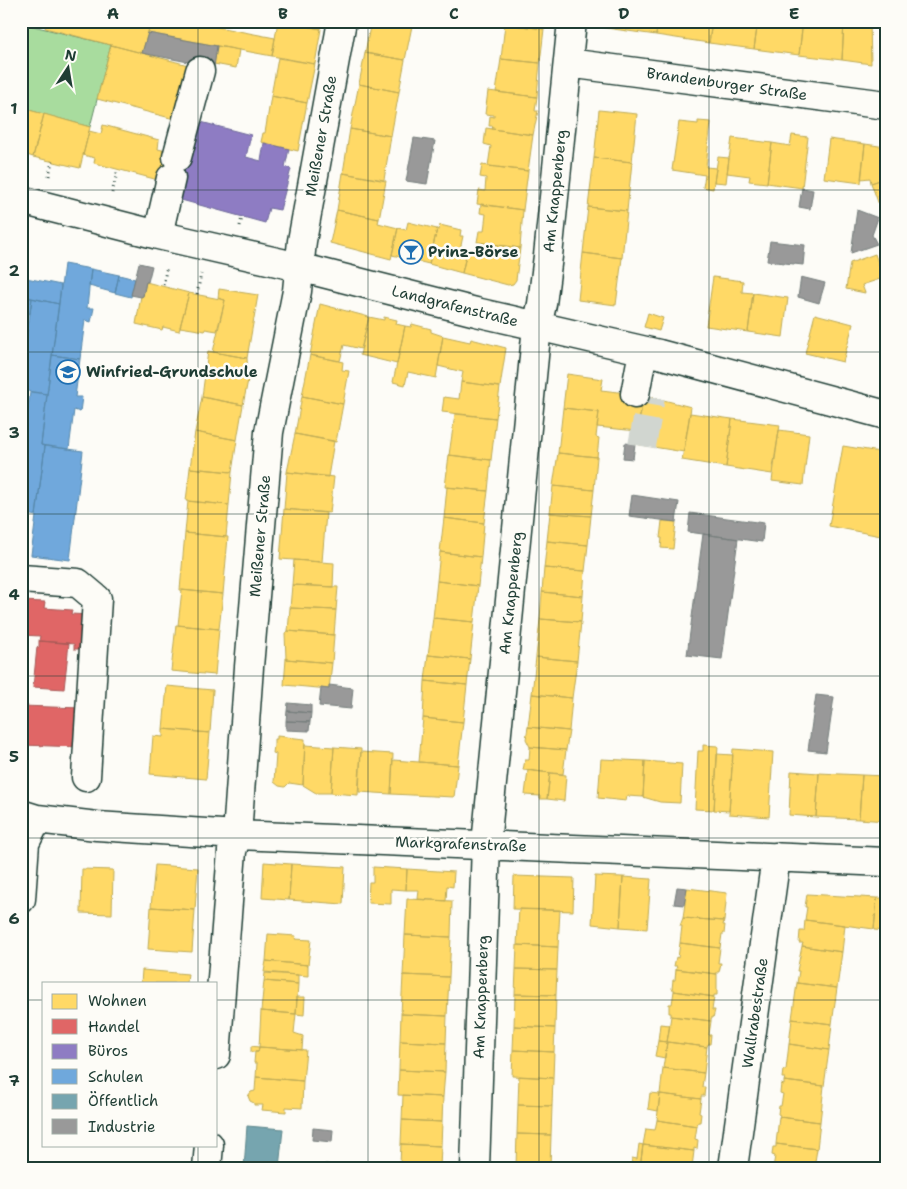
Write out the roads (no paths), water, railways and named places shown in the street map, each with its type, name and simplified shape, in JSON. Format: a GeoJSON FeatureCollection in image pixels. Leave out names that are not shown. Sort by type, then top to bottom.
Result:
{"type":"FeatureCollection","features":[{"type":"Feature","properties":{"kind":"street","name":"Meißener Straße"},"geometry":{"type":"LineString","coordinates":[[218,1030],[232,851],[237,835],[247,686],[269,432],[297,291],[313,176],[342,21]]}},
{"type":"Feature","properties":{"kind":"street","name":"Am Knappenberg"},"geometry":{"type":"LineString","coordinates":[[475,1168],[486,844],[537,326],[542,304],[548,256],[572,21]]}},
{"type":"Feature","properties":{"kind":"street","name":"Brandenburger Straße"},"geometry":{"type":"LineString","coordinates":[[568,63],[886,105]]}},
{"type":"Feature","properties":{"kind":"street"},"geometry":{"type":"LineString","coordinates":[[158,235],[176,162],[191,80]]}},
{"type":"Feature","properties":{"kind":"street","name":"Landgrafenstraße"},"geometry":{"type":"LineString","coordinates":[[22,200],[158,235],[299,267],[651,353],[886,414]]}},
{"type":"Feature","properties":{"kind":"street"},"geometry":{"type":"LineString","coordinates":[[643,395],[651,353]]}},
{"type":"Feature","properties":{"kind":"street"},"geometry":{"type":"LineString","coordinates":[[21,579],[78,583],[97,599],[86,777]]}},
{"type":"Feature","properties":{"kind":"street"},"geometry":{"type":"LineString","coordinates":[[21,900],[26,819]]}},
{"type":"Feature","properties":{"kind":"street","name":"Markgrafenstraße"},"geometry":{"type":"LineString","coordinates":[[26,819],[97,826],[237,835],[886,862]]}},
{"type":"Feature","properties":{"kind":"street","name":"Wallrabestraße"},"geometry":{"type":"LineString","coordinates":[[733,1168],[776,857]]}},
{"type":"Feature","properties":{"kind":"street"},"geometry":{"type":"LineString","coordinates":[[207,1168],[209,1146]]}},
{"type":"Feature","properties":{"kind":"tunnel"},"geometry":{"type":"LineString","coordinates":[[642,446],[651,397]]}},
{"type":"Feature","properties":{"kind":"place","name":"Prinz-Börse"},"geometry":{"type":"Point","coordinates":[411,252]}},
{"type":"Feature","properties":{"kind":"place","name":"Winfried-Grundschule"},"geometry":{"type":"Point","coordinates":[68,372]}}]}
